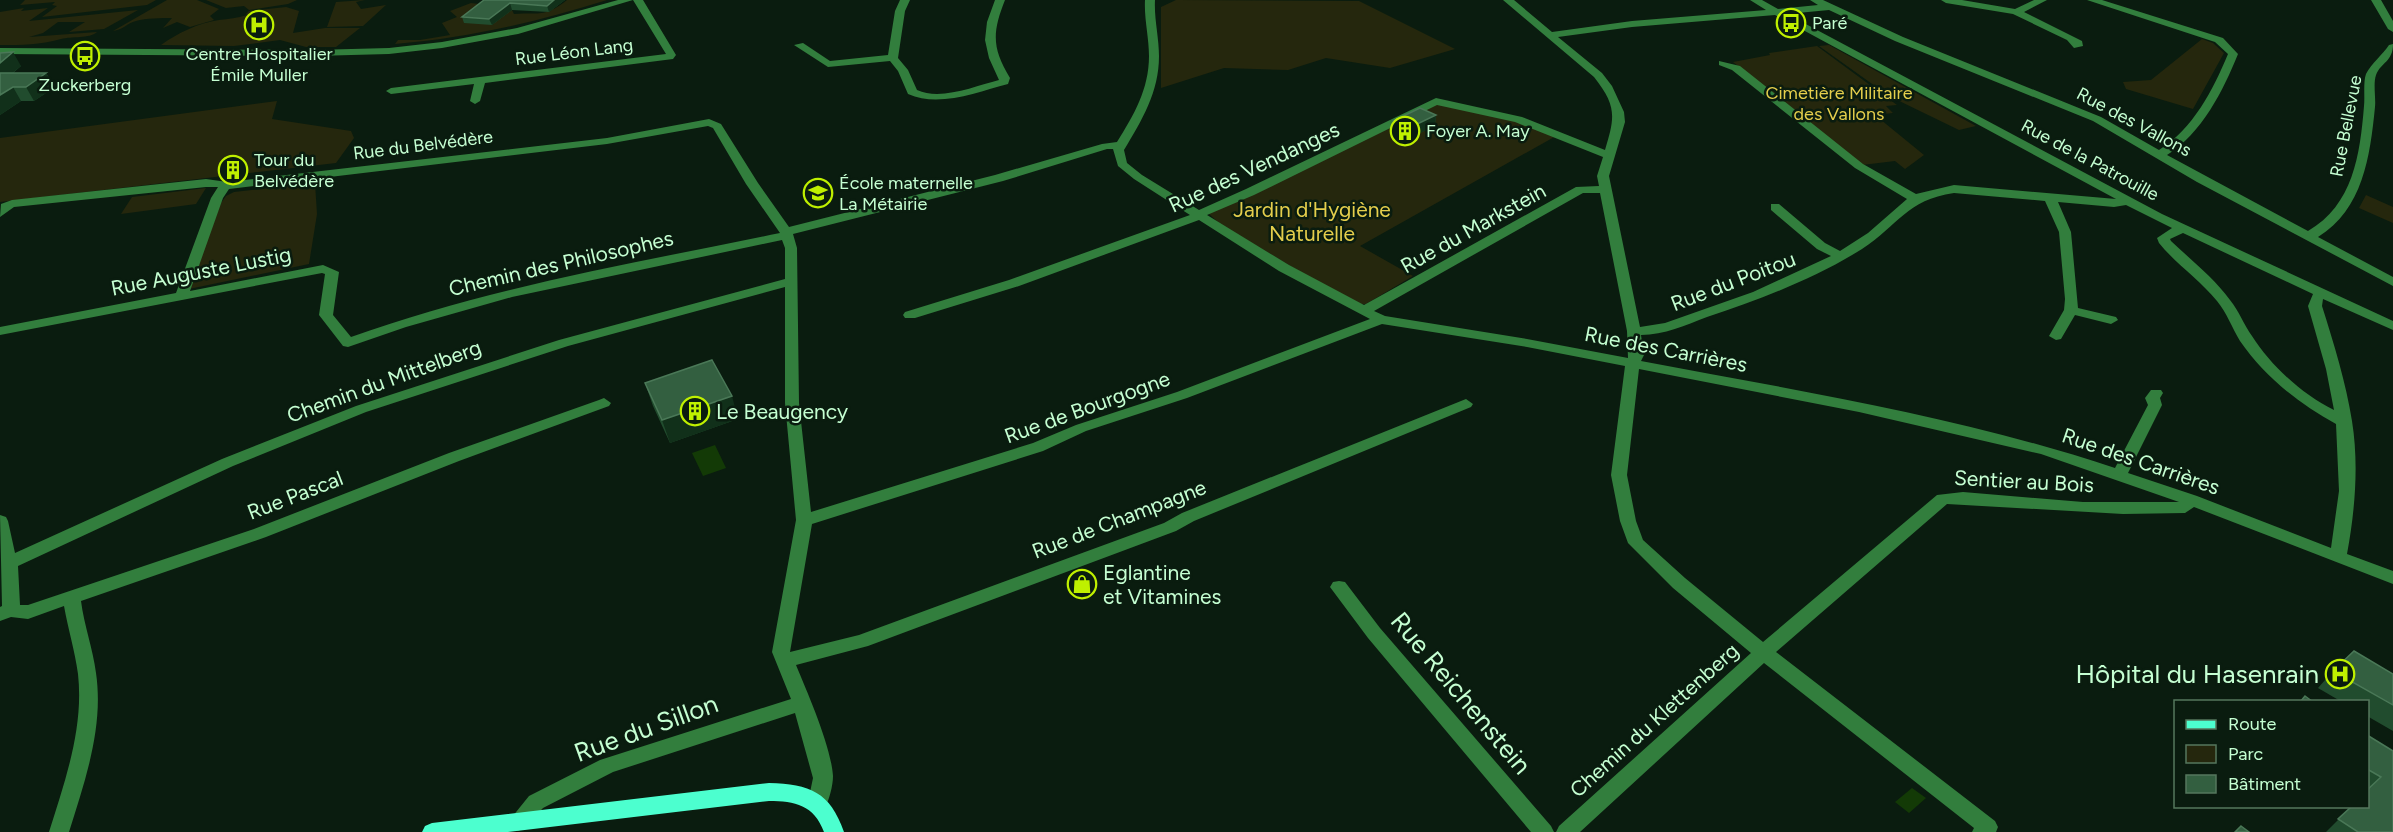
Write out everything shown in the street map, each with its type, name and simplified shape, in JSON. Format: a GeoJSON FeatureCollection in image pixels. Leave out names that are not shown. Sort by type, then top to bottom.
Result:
{"type":"FeatureCollection","features":[{"type":"Feature","properties":{"kind":"main road"},"geometry":{"type":"LineString","coordinates":[[432,832],[492,828],[518,822],[769,792],[789,792],[818,802],[826,811],[834,832]]}},
{"type":"Feature","properties":{"kind":"street"},"geometry":{"type":"LineString","coordinates":[[0,51],[314,53],[389,51],[442,45],[508,33],[560,21],[628,0]]}},
{"type":"Feature","properties":{"kind":"street","name":"Rue Léon Lang"},"geometry":{"type":"LineString","coordinates":[[391,91],[660,59],[671,55],[638,0]]}},
{"type":"Feature","properties":{"kind":"street"},"geometry":{"type":"LineString","coordinates":[[905,0],[901,5],[893,58],[903,70],[912,93],[923,97],[940,96],[1004,82],[1005,78],[991,56],[990,29],[1000,0]]}},
{"type":"Feature","properties":{"kind":"street"},"geometry":{"type":"LineString","coordinates":[[1120,145],[1143,109],[1148,95],[1154,56],[1150,0]]}},
{"type":"Feature","properties":{"kind":"street","name":"Chemin du Klettenberg"},"geometry":{"type":"LineString","coordinates":[[1508,0],[1589,67],[1607,86],[1619,112],[1619,122],[1604,176],[1635,331],[1637,355],[1633,363],[1619,475],[1634,538],[1636,543],[1679,583],[1763,652],[1666,744],[1566,832]]}},
{"type":"Feature","properties":{"kind":"street","name":"Rue de la Patrouille"},"geometry":{"type":"LineString","coordinates":[[1755,0],[2181,229],[2393,326]]}},
{"type":"Feature","properties":{"kind":"street","name":"Rue des Vallons"},"geometry":{"type":"LineString","coordinates":[[1815,0],[1899,39],[2097,119],[2393,282]]}},
{"type":"Feature","properties":{"kind":"street"},"geometry":{"type":"LineString","coordinates":[[1946,0],[2016,12],[2070,38],[2078,43],[2078,46]]}},
{"type":"Feature","properties":{"kind":"street"},"geometry":{"type":"LineString","coordinates":[[2016,12],[2042,0]]}},
{"type":"Feature","properties":{"kind":"street"},"geometry":{"type":"LineString","coordinates":[[2092,0],[2109,2],[2219,40],[2233,54],[2223,81],[2207,108],[2174,146],[2161,154]]}},
{"type":"Feature","properties":{"kind":"street"},"geometry":{"type":"LineString","coordinates":[[2376,0],[2393,29]]}},
{"type":"Feature","properties":{"kind":"street"},"geometry":{"type":"LineString","coordinates":[[1549,35],[1830,7]]}},
{"type":"Feature","properties":{"kind":"street"},"geometry":{"type":"LineString","coordinates":[[799,45],[828,64],[893,58]]}},
{"type":"Feature","properties":{"kind":"street","name":"Rue Bellevue"},"geometry":{"type":"LineString","coordinates":[[2309,236],[2343,209],[2354,184],[2369,117],[2372,93],[2371,75],[2393,47]]}},
{"type":"Feature","properties":{"kind":"street"},"geometry":{"type":"LineString","coordinates":[[1723,63],[1736,68],[1859,166],[1914,198]]}},
{"type":"Feature","properties":{"kind":"street"},"geometry":{"type":"LineString","coordinates":[[475,101],[480,80]]}},
{"type":"Feature","properties":{"kind":"street","name":"Rue des Vendanges"},"geometry":{"type":"LineString","coordinates":[[910,315],[1014,283],[1191,220],[1436,101],[1518,119],[1610,156]]}},
{"type":"Feature","properties":{"kind":"street","name":"Rue du Belvédère"},"geometry":{"type":"LineString","coordinates":[[0,213],[5,207],[24,203],[206,183],[219,183],[225,186],[607,141],[709,122],[720,129],[752,184],[787,234]]}},
{"type":"Feature","properties":{"kind":"street","name":"Rue des Carrières"},"geometry":{"type":"LineString","coordinates":[[1120,145],[1118,154],[1122,164],[1138,177],[1284,268],[1381,320],[1527,343],[1859,407],[2044,450],[2191,500],[2393,578]]}},
{"type":"Feature","properties":{"kind":"street","name":"Chemin des Philosophes"},"geometry":{"type":"LineString","coordinates":[[348,343],[422,316],[495,297],[787,234],[999,178],[1106,146],[1120,145]]}},
{"type":"Feature","properties":{"kind":"street"},"geometry":{"type":"LineString","coordinates":[[181,297],[217,198],[225,186]]}},
{"type":"Feature","properties":{"kind":"street","name":"Rue du Markstein"},"geometry":{"type":"LineString","coordinates":[[1364,312],[1580,190],[1605,189]]}},
{"type":"Feature","properties":{"kind":"street","name":"Rue du Poitou"},"geometry":{"type":"LineString","coordinates":[[1635,331],[1670,326],[1806,274],[1841,256],[1872,236],[1914,198],[1930,191],[1954,189],[2114,203],[2127,201]]}},
{"type":"Feature","properties":{"kind":"street"},"geometry":{"type":"LineString","coordinates":[[2050,198],[2065,232],[2072,299],[2071,310],[2056,336]]}},
{"type":"Feature","properties":{"kind":"street","name":"Rue du Poitou"},"geometry":{"type":"LineString","coordinates":[[1775,207],[1821,246],[1841,256]]}},
{"type":"Feature","properties":{"kind":"street"},"geometry":{"type":"LineString","coordinates":[[2181,229],[2163,238],[2165,243],[2225,302],[2247,340],[2270,368],[2314,406],[2345,422]]}},
{"type":"Feature","properties":{"kind":"street"},"geometry":{"type":"LineString","coordinates":[[787,234],[791,256],[792,403],[804,520],[781,652],[802,703],[823,778],[818,802]]}},
{"type":"Feature","properties":{"kind":"street","name":"Rue Auguste Lustig"},"geometry":{"type":"LineString","coordinates":[[0,332],[328,270],[332,272],[326,315],[348,343]]}},
{"type":"Feature","properties":{"kind":"street","name":"Chemin du Mittelberg"},"geometry":{"type":"LineString","coordinates":[[9,563],[223,465],[359,409],[587,334],[790,282]]}},
{"type":"Feature","properties":{"kind":"street"},"geometry":{"type":"LineString","coordinates":[[2323,294],[2317,297],[2315,306],[2334,366],[2345,422],[2349,463],[2348,503],[2338,557]]}},
{"type":"Feature","properties":{"kind":"street"},"geometry":{"type":"LineString","coordinates":[[2071,310],[2111,320]]}},
{"type":"Feature","properties":{"kind":"street","name":"Rue de Bourgogne"},"geometry":{"type":"LineString","coordinates":[[804,520],[1028,451],[1081,428],[1182,395],[1381,320]]}},
{"type":"Feature","properties":{"kind":"street"},"geometry":{"type":"LineString","coordinates":[[2120,474],[2155,405],[2152,398],[2156,393]]}},
{"type":"Feature","properties":{"kind":"street","name":"Rue Pascal"},"geometry":{"type":"LineString","coordinates":[[6,612],[28,612],[260,533],[454,457],[604,403]]}},
{"type":"Feature","properties":{"kind":"street","name":"Rue de Champagne"},"geometry":{"type":"LineString","coordinates":[[784,661],[862,641],[1170,527],[1188,517],[1466,404]]}},
{"type":"Feature","properties":{"kind":"street","name":"Sentier au Bois"},"geometry":{"type":"LineString","coordinates":[[1763,652],[1878,557],[1943,499],[1957,497],[2019,504],[2138,510],[2185,507],[2191,500]]}},
{"type":"Feature","properties":{"kind":"street"},"geometry":{"type":"LineString","coordinates":[[0,520],[9,563],[6,612]]}},
{"type":"Feature","properties":{"kind":"street","name":"Rue Reichenstein"},"geometry":{"type":"LineString","coordinates":[[1339,587],[1374,633],[1544,832]]}},
{"type":"Feature","properties":{"kind":"street"},"geometry":{"type":"LineString","coordinates":[[59,832],[80,762],[87,698],[87,675],[72,597]]}},
{"type":"Feature","properties":{"kind":"street"},"geometry":{"type":"LineString","coordinates":[[1763,652],[1808,685],[1985,830]]}},
{"type":"Feature","properties":{"kind":"street","name":"Rue du Sillon"},"geometry":{"type":"LineString","coordinates":[[518,822],[536,802],[608,766],[802,703]]}},
{"type":"Feature","properties":{"kind":"green space"},"geometry":{"type":"Polygon","coordinates":[[[25,0],[156,0],[147,5],[42,17],[57,6],[52,5],[55,2],[20,5],[25,0]]]}},
{"type":"Feature","properties":{"kind":"green space"},"geometry":{"type":"Polygon","coordinates":[[[167,0],[197,0],[219,9],[210,16],[214,20],[190,27],[177,22],[163,28],[172,18],[154,18],[133,22],[113,31],[167,0]]]}},
{"type":"Feature","properties":{"kind":"green space"},"geometry":{"type":"Polygon","coordinates":[[[206,0],[297,0],[288,4],[249,10],[244,6],[226,8],[206,0]]]}},
{"type":"Feature","properties":{"kind":"green space"},"geometry":{"type":"Polygon","coordinates":[[[365,0],[356,2],[361,9],[386,5],[363,26],[327,27],[336,2],[365,0]]]}},
{"type":"Feature","properties":{"kind":"green space"},"geometry":{"type":"Polygon","coordinates":[[[567,0],[607,0],[502,28],[449,38],[395,44],[398,40],[420,40],[450,35],[442,23],[457,17],[450,11],[471,3],[511,8],[514,14],[547,12],[567,0]]]}},
{"type":"Feature","properties":{"kind":"green space"},"geometry":{"type":"Polygon","coordinates":[[[1176,0],[1359,1],[1455,49],[1390,68],[1326,58],[1288,70],[1224,68],[1161,88],[1161,7],[1176,0]]]}},
{"type":"Feature","properties":{"kind":"green space"},"geometry":{"type":"Polygon","coordinates":[[[286,7],[299,11],[293,33],[325,28],[360,28],[336,47],[306,47],[280,40],[234,46],[161,45],[203,23],[247,15],[249,11],[286,7]]]}},
{"type":"Feature","properties":{"kind":"green space"},"geometry":{"type":"Polygon","coordinates":[[[24,8],[21,11],[48,8],[29,21],[138,10],[104,29],[69,32],[85,22],[58,22],[43,33],[29,37],[97,32],[90,36],[65,38],[38,44],[0,45],[0,12],[24,8]]]}},
{"type":"Feature","properties":{"kind":"green space"},"geometry":{"type":"Polygon","coordinates":[[[2202,39],[2213,43],[2224,53],[2193,109],[2126,89],[2123,82],[2151,80],[2202,39]]]}},
{"type":"Feature","properties":{"kind":"green space"},"geometry":{"type":"Polygon","coordinates":[[[1829,45],[1976,126],[1959,130],[1889,96],[1819,46],[1829,45]]]}},
{"type":"Feature","properties":{"kind":"green space","name":"Cimetière Militaire des Vallons"},"geometry":{"type":"Polygon","coordinates":[[[1817,46],[1897,105],[1886,106],[1893,113],[1875,115],[1924,155],[1905,169],[1895,161],[1862,165],[1733,62],[1770,55],[1769,53],[1817,46]]]}},
{"type":"Feature","properties":{"kind":"green space"},"geometry":{"type":"Polygon","coordinates":[[[277,101],[272,119],[351,131],[354,138],[336,163],[0,202],[0,138],[277,101]]]}},
{"type":"Feature","properties":{"kind":"green space","name":"Jardin d'Hygiène Naturelle"},"geometry":{"type":"Polygon","coordinates":[[[1437,103],[1507,118],[1556,136],[1360,246],[1413,276],[1366,304],[1354,304],[1220,224],[1208,213],[1437,103]]]}},
{"type":"Feature","properties":{"kind":"green space"},"geometry":{"type":"Polygon","coordinates":[[[315,183],[317,214],[309,264],[189,289],[221,203],[226,196],[234,192],[315,183]]]}},
{"type":"Feature","properties":{"kind":"green space"},"geometry":{"type":"Polygon","coordinates":[[[206,188],[196,204],[121,214],[132,197],[206,188]]]}},
{"type":"Feature","properties":{"kind":"green space"},"geometry":{"type":"Polygon","coordinates":[[[2366,195],[2393,207],[2393,223],[2359,208],[2366,195]]]}},
{"type":"Feature","properties":{"kind":"shaded area"},"geometry":{"type":"Polygon","coordinates":[[[715,445],[726,468],[703,476],[692,453],[715,445]]]}},
{"type":"Feature","properties":{"kind":"shaded area"},"geometry":{"type":"Polygon","coordinates":[[[1912,788],[1926,798],[1909,813],[1895,802],[1912,788]]]}},
{"type":"Feature","properties":{"kind":"building"},"geometry":{"type":"Polygon","coordinates":[[[484,0],[554,0],[547,6],[510,3],[489,19],[462,17],[484,0]]]}},
{"type":"Feature","properties":{"kind":"building"},"geometry":{"type":"Polygon","coordinates":[[[13,52],[0,63],[0,53],[13,52]]]}},
{"type":"Feature","properties":{"kind":"building"},"geometry":{"type":"Polygon","coordinates":[[[0,73],[46,73],[26,87],[13,87],[0,95],[0,73]]]}},
{"type":"Feature","properties":{"kind":"building"},"geometry":{"type":"Polygon","coordinates":[[[1420,108],[1436,115],[1409,128],[1393,121],[1420,108]]]}},
{"type":"Feature","properties":{"kind":"building"},"geometry":{"type":"Polygon","coordinates":[[[712,360],[732,396],[662,420],[645,383],[712,360]]]}},
{"type":"Feature","properties":{"kind":"building"},"geometry":{"type":"Polygon","coordinates":[[[2354,651],[2393,674],[2393,705],[2333,671],[2354,651]]]}},
{"type":"Feature","properties":{"kind":"building"},"geometry":{"type":"Polygon","coordinates":[[[2369,736],[2393,751],[2393,832],[2358,832],[2338,819],[2350,808],[2369,808],[2369,788],[2381,777],[2369,770],[2369,736]]]}},
{"type":"Feature","properties":{"kind":"building"},"geometry":{"type":"Polygon","coordinates":[[[2241,826],[2249,832],[2235,832],[2241,826]]]}},
{"type":"Feature","properties":{"kind":"place","name":"Paré"},"geometry":{"type":"Point","coordinates":[1791,23]}},
{"type":"Feature","properties":{"kind":"place","name":"Centre Hospitalier Émile Muller"},"geometry":{"type":"Point","coordinates":[259,25]}},
{"type":"Feature","properties":{"kind":"place","name":"Zuckerberg"},"geometry":{"type":"Point","coordinates":[85,56]}},
{"type":"Feature","properties":{"kind":"place","name":"Foyer A. May"},"geometry":{"type":"Point","coordinates":[1405,131]}},
{"type":"Feature","properties":{"kind":"place","name":"Tour du Belvédère"},"geometry":{"type":"Point","coordinates":[233,170]}},
{"type":"Feature","properties":{"kind":"place","name":"École maternelle La Métairie"},"geometry":{"type":"Point","coordinates":[818,193]}},
{"type":"Feature","properties":{"kind":"place","name":"Le Beaugency"},"geometry":{"type":"Point","coordinates":[695,411]}},
{"type":"Feature","properties":{"kind":"place","name":"Eglantine et Vitamines"},"geometry":{"type":"Point","coordinates":[1082,584]}},
{"type":"Feature","properties":{"kind":"place","name":"Hôpital du Hasenrain"},"geometry":{"type":"Point","coordinates":[2340,674]}}]}
